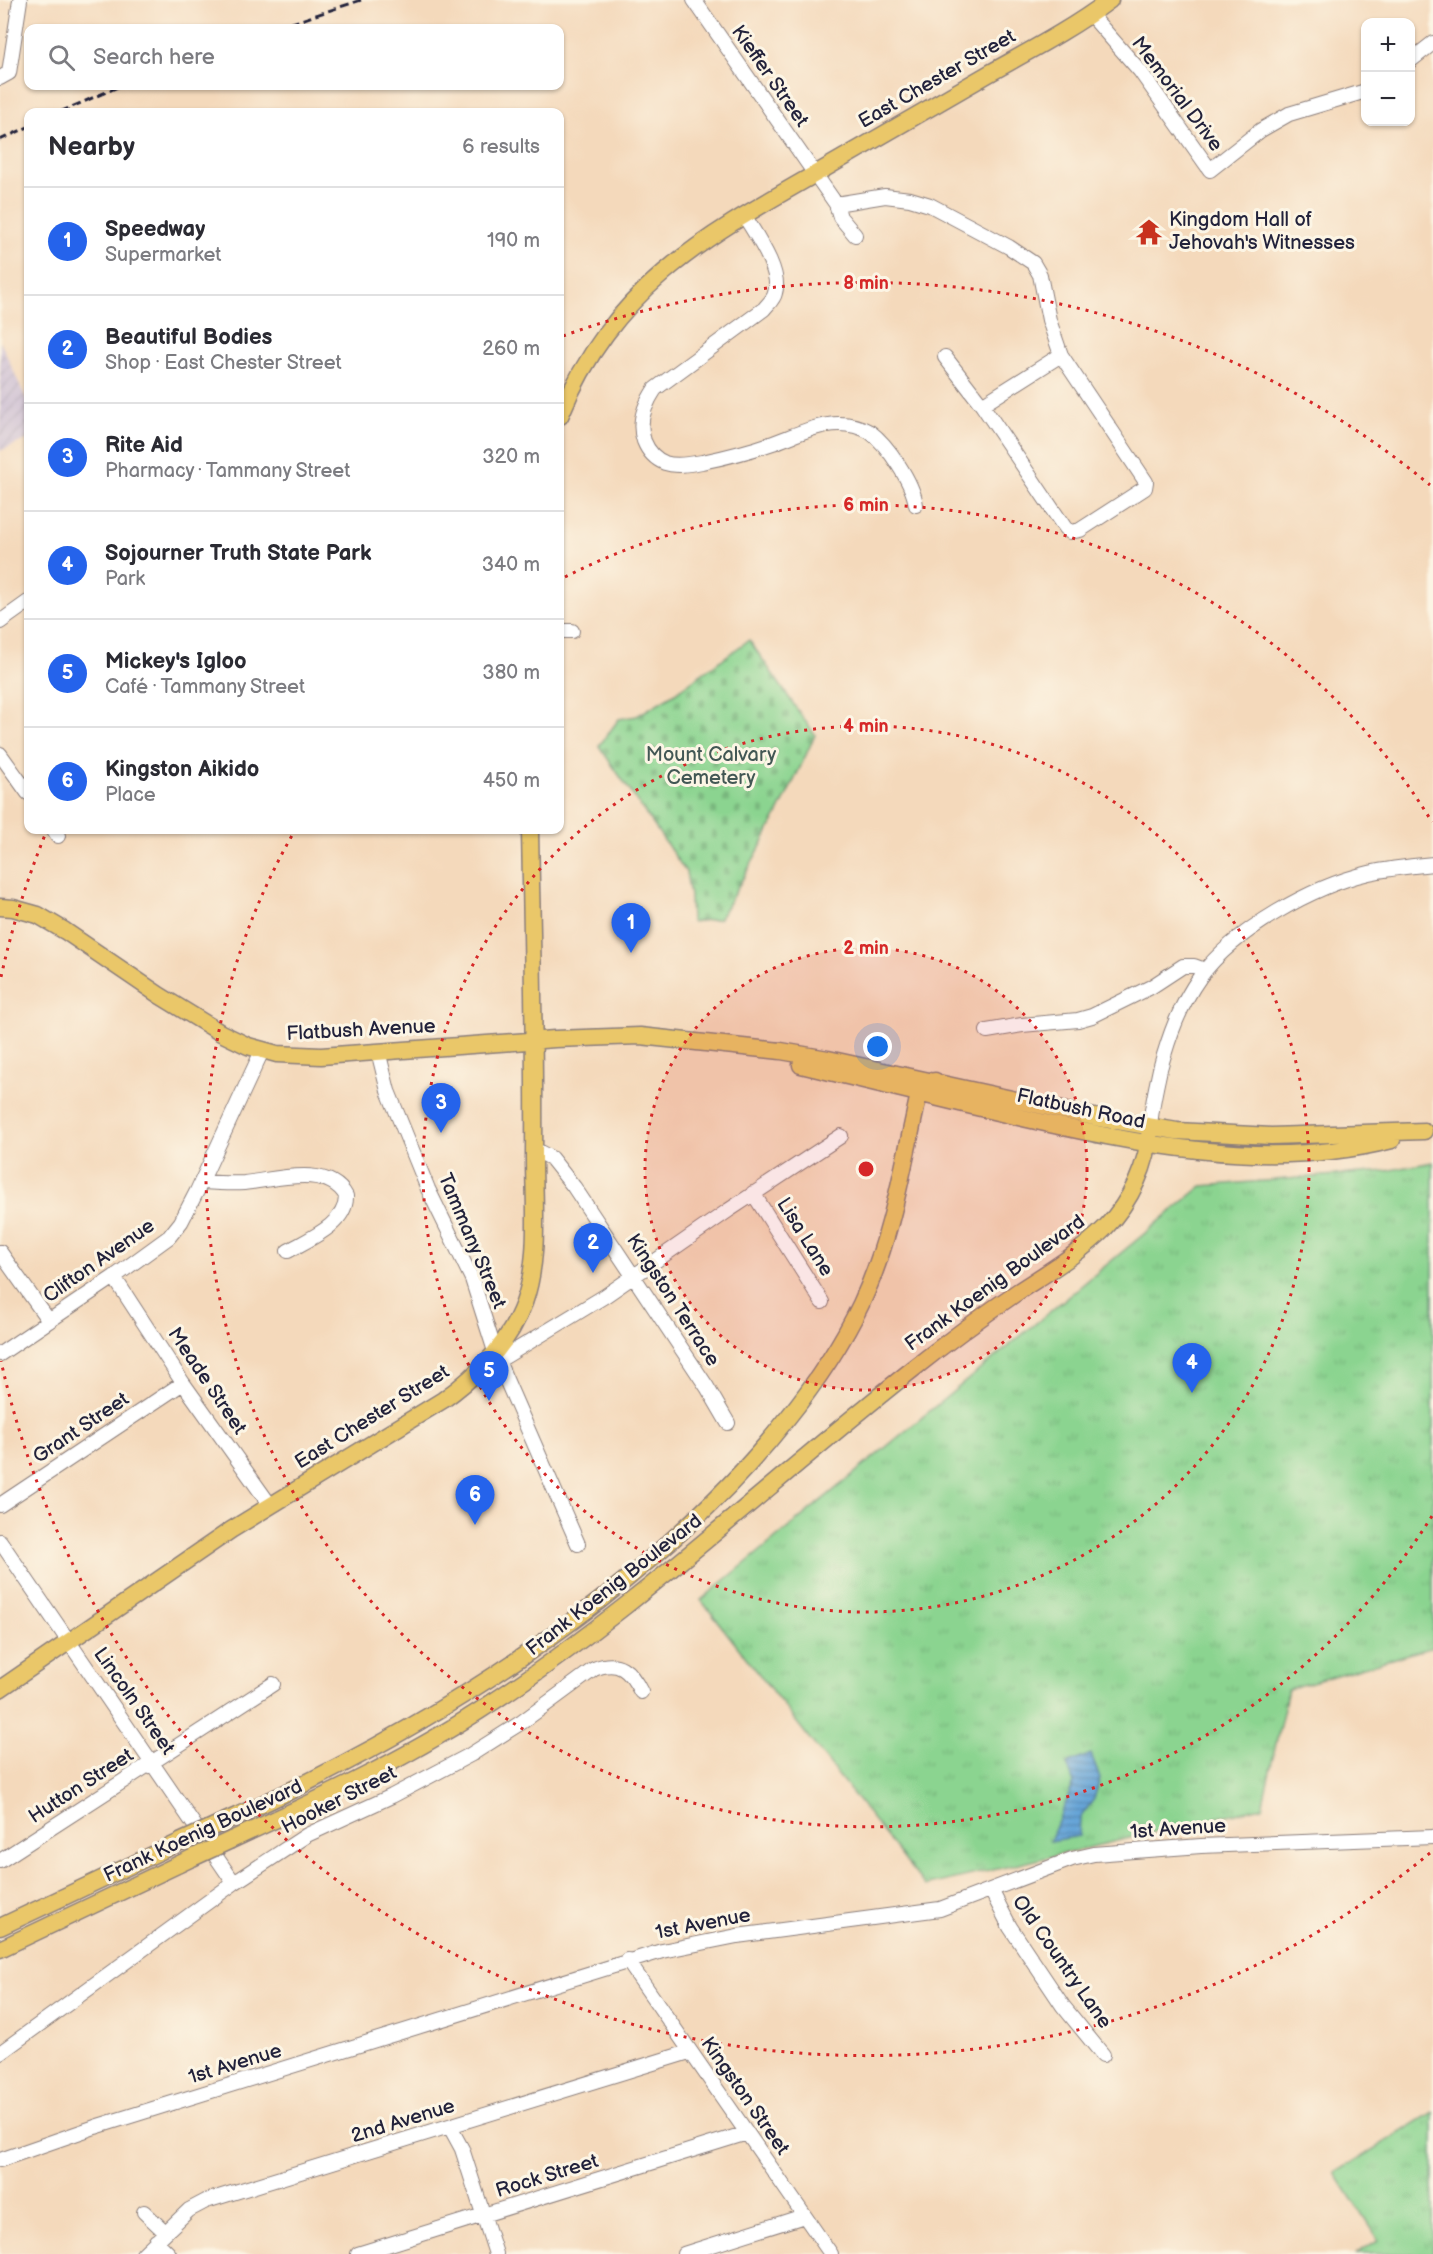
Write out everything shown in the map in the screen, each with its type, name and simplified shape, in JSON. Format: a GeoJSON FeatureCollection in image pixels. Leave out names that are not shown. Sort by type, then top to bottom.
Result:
{"type":"FeatureCollection","features":[{"type":"Feature","properties":{"kind":"main road","name":"East Chester Street"},"geometry":{"type":"LineString","coordinates":[[564,407],[596,348],[637,297],[680,257],[744,215],[1090,14],[1110,0]]}},
{"type":"Feature","properties":{"kind":"main road","name":"East Chester Street"},"geometry":{"type":"LineString","coordinates":[[0,1689],[171,1570],[270,1505],[443,1400],[497,1357],[518,1317],[531,1277],[533,1250],[530,834]]}},
{"type":"Feature","properties":{"kind":"main road","name":"Flatbush Avenue"},"geometry":{"type":"LineString","coordinates":[[0,907],[25,911],[51,922],[184,1010],[234,1040],[262,1051],[306,1056],[620,1036]]}},
{"type":"Feature","properties":{"kind":"main road","name":"Flatbush Road"},"geometry":{"type":"LineString","coordinates":[[620,1036],[662,1038],[804,1055],[1150,1128],[1248,1136],[1429,1131]]}},
{"type":"Feature","properties":{"kind":"main road","name":"Flatbush Road"},"geometry":{"type":"LineString","coordinates":[[734,1047],[919,1094],[1149,1145],[1223,1152],[1294,1152],[1367,1145],[1429,1131]]}},
{"type":"Feature","properties":{"kind":"main road"},"geometry":{"type":"LineString","coordinates":[[919,1094],[923,1088],[935,1081]]}},
{"type":"Feature","properties":{"kind":"main road","name":"Frank Koenig Boulevard"},"geometry":{"type":"LineString","coordinates":[[0,1928],[286,1793],[377,1746],[493,1677],[547,1640],[642,1567],[686,1529],[763,1450],[837,1349],[861,1305],[887,1234],[919,1094]]}},
{"type":"Feature","properties":{"kind":"main road","name":"Frank Koenig Boulevard"},"geometry":{"type":"LineString","coordinates":[[0,1950],[192,1858],[296,1812],[427,1742],[505,1695],[587,1636],[662,1577],[920,1363],[1095,1238],[1126,1201],[1142,1170],[1149,1145],[1150,1128]]}},
{"type":"Feature","properties":{"kind":"street"},"geometry":{"type":"LineString","coordinates":[[0,78],[9,74],[20,0]]}},
{"type":"Feature","properties":{"kind":"street","name":"Kieffer Street"},"geometry":{"type":"LineString","coordinates":[[694,0],[836,204],[840,217],[855,235]]}},
{"type":"Feature","properties":{"kind":"street","name":"Memorial Drive"},"geometry":{"type":"LineString","coordinates":[[1090,14],[1140,71],[1210,170],[1261,130],[1289,114],[1361,92]]}},
{"type":"Feature","properties":{"kind":"street"},"geometry":{"type":"LineString","coordinates":[[1415,57],[1433,43]]}},
{"type":"Feature","properties":{"kind":"street"},"geometry":{"type":"LineString","coordinates":[[836,204],[885,196],[910,199],[930,205],[1009,247],[1033,264],[1040,275],[1049,320],[1061,355],[1146,482],[1145,489],[1076,532],[1065,528],[982,405],[945,357]]}},
{"type":"Feature","properties":{"kind":"street"},"geometry":{"type":"LineString","coordinates":[[744,215],[764,249],[775,274],[776,292],[764,309],[655,389],[646,403],[642,423],[643,438],[648,449],[656,458],[666,463],[694,463],[757,449],[825,426],[840,424],[856,426],[876,438],[898,465],[914,494],[916,505]]}},
{"type":"Feature","properties":{"kind":"street"},"geometry":{"type":"LineString","coordinates":[[982,405],[1061,355]]}},
{"type":"Feature","properties":{"kind":"street"},"geometry":{"type":"LineString","coordinates":[[0,622],[24,605]]}},
{"type":"Feature","properties":{"kind":"street"},"geometry":{"type":"LineString","coordinates":[[0,754],[24,787]]}},
{"type":"Feature","properties":{"kind":"street"},"geometry":{"type":"LineString","coordinates":[[1150,1128],[1155,1091],[1172,1029],[1184,1002],[1205,970],[1238,938],[1266,918],[1331,885],[1369,873],[1433,864]]}},
{"type":"Feature","properties":{"kind":"street"},"geometry":{"type":"LineString","coordinates":[[987,1031],[1092,1016],[1184,966],[1194,966],[1205,970]]}},
{"type":"Feature","properties":{"kind":"street","name":"Clifton Avenue"},"geometry":{"type":"LineString","coordinates":[[0,1354],[169,1237],[181,1222],[201,1182],[262,1051]]}},
{"type":"Feature","properties":{"kind":"street","name":"Tammany Street"},"geometry":{"type":"LineString","coordinates":[[378,1051],[388,1090],[428,1189],[472,1279],[497,1357],[578,1544]]}},
{"type":"Feature","properties":{"kind":"street","name":"East Chester Street"},"geometry":{"type":"LineString","coordinates":[[497,1357],[585,1309],[753,1193],[841,1136]]}},
{"type":"Feature","properties":{"kind":"street","name":"Kingston Terrace"},"geometry":{"type":"LineString","coordinates":[[534,1149],[551,1158],[564,1172],[728,1422]]}},
{"type":"Feature","properties":{"kind":"street"},"geometry":{"type":"LineString","coordinates":[[201,1182],[242,1183],[299,1176],[320,1177],[337,1183],[346,1196],[343,1211],[326,1228],[288,1251]]}},
{"type":"Feature","properties":{"kind":"street","name":"Lisa Lane"},"geometry":{"type":"LineString","coordinates":[[753,1193],[822,1302]]}},
{"type":"Feature","properties":{"kind":"street"},"geometry":{"type":"LineString","coordinates":[[0,1252],[49,1321]]}},
{"type":"Feature","properties":{"kind":"street","name":"Meade Street"},"geometry":{"type":"LineString","coordinates":[[114,1277],[183,1383],[270,1505]]}},
{"type":"Feature","properties":{"kind":"street","name":"Grant Street"},"geometry":{"type":"LineString","coordinates":[[0,1505],[183,1383]]}},
{"type":"Feature","properties":{"kind":"street","name":"Lincoln Street"},"geometry":{"type":"LineString","coordinates":[[0,1541],[234,1883]]}},
{"type":"Feature","properties":{"kind":"street","name":"Hooker Street"},"geometry":{"type":"LineString","coordinates":[[0,2053],[234,1883],[307,1835],[392,1796],[470,1755],[522,1722],[594,1669],[604,1665],[615,1665],[626,1670],[641,1692]]}},
{"type":"Feature","properties":{"kind":"street","name":"Hutton Street"},"geometry":{"type":"LineString","coordinates":[[0,1861],[273,1684]]}},
{"type":"Feature","properties":{"kind":"street","name":"1st Avenue"},"geometry":{"type":"LineString","coordinates":[[0,2160],[95,2127],[662,1951],[737,1936],[940,1909],[1072,1859],[1094,1854],[1224,1845],[1433,1837]]}},
{"type":"Feature","properties":{"kind":"street","name":"Old Country Lane"},"geometry":{"type":"LineString","coordinates":[[991,1890],[1010,1927],[1063,2006],[1103,2055]]}},
{"type":"Feature","properties":{"kind":"street","name":"Kingston Street"},"geometry":{"type":"LineString","coordinates":[[627,1960],[831,2254]]}},
{"type":"Feature","properties":{"kind":"street","name":"2nd Avenue"},"geometry":{"type":"LineString","coordinates":[[143,2254],[189,2210],[206,2201],[689,2052]]}},
{"type":"Feature","properties":{"kind":"street"},"geometry":{"type":"LineString","coordinates":[[450,2127],[462,2148],[496,2254]]}},
{"type":"Feature","properties":{"kind":"street","name":"Rock Street"},"geometry":{"type":"LineString","coordinates":[[357,2254],[747,2133]]}},
{"type":"Feature","properties":{"kind":"street"},"geometry":{"type":"LineString","coordinates":[[144,2212],[169,2254]]}},
{"type":"Feature","properties":{"kind":"street"},"geometry":{"type":"LineString","coordinates":[[684,2254],[804,2216]]}},
{"type":"Feature","properties":{"kind":"shaded area"},"geometry":{"type":"Polygon","coordinates":[[[0,341],[24,394],[24,441],[0,451],[0,341]]]}},
{"type":"Feature","properties":{"kind":"green space","name":"Mount Calvary Cemetery"},"geometry":{"type":"Polygon","coordinates":[[[749,640],[815,735],[770,828],[719,919],[691,922],[686,872],[599,746],[619,719],[637,716],[675,693],[749,640]]]}},
{"type":"Feature","properties":{"kind":"green space"},"geometry":{"type":"Polygon","coordinates":[[[1433,1162],[1433,1647],[1288,1689],[1262,1807],[925,1886],[701,1600],[1202,1186],[1386,1171],[1433,1162]]]}},
{"type":"Feature","properties":{"kind":"green space"},"geometry":{"type":"Polygon","coordinates":[[[1433,2112],[1433,2254],[1356,2254],[1378,2240],[1335,2173],[1433,2112]]]}},
{"type":"Feature","properties":{"kind":"water"},"geometry":{"type":"Polygon","coordinates":[[[1091,1754],[1100,1779],[1094,1799],[1080,1818],[1079,1836],[1050,1841],[1074,1783],[1067,1764],[1091,1754]]]}},
{"type":"Feature","properties":{"kind":"railway"},"geometry":{"type":"LineString","coordinates":[[289,24],[361,0]]}},
{"type":"Feature","properties":{"kind":"railway"},"geometry":{"type":"LineString","coordinates":[[69,108],[111,90]]}},
{"type":"Feature","properties":{"kind":"railway"},"geometry":{"type":"LineString","coordinates":[[0,140],[24,129]]}},
{"type":"Feature","properties":{"kind":"place","name":"Kingdom Hall of Jehovah's Witnesses"},"geometry":{"type":"Point","coordinates":[1149,232]}},
{"type":"Feature","properties":{"kind":"place","name":"Speedway"},"geometry":{"type":"Point","coordinates":[631,953]}},
{"type":"Feature","properties":{"kind":"place","name":"Rite Aid"},"geometry":{"type":"Point","coordinates":[441,1133]}},
{"type":"Feature","properties":{"kind":"place","name":"Beautiful Bodies"},"geometry":{"type":"Point","coordinates":[593,1273]}},
{"type":"Feature","properties":{"kind":"place","name":"Sojourner Truth State Park"},"geometry":{"type":"Point","coordinates":[1192,1393]}},
{"type":"Feature","properties":{"kind":"place","name":"Mickey's Igloo"},"geometry":{"type":"Point","coordinates":[489,1401]}},
{"type":"Feature","properties":{"kind":"place","name":"Kingston Aikido"},"geometry":{"type":"Point","coordinates":[475,1525]}}]}
